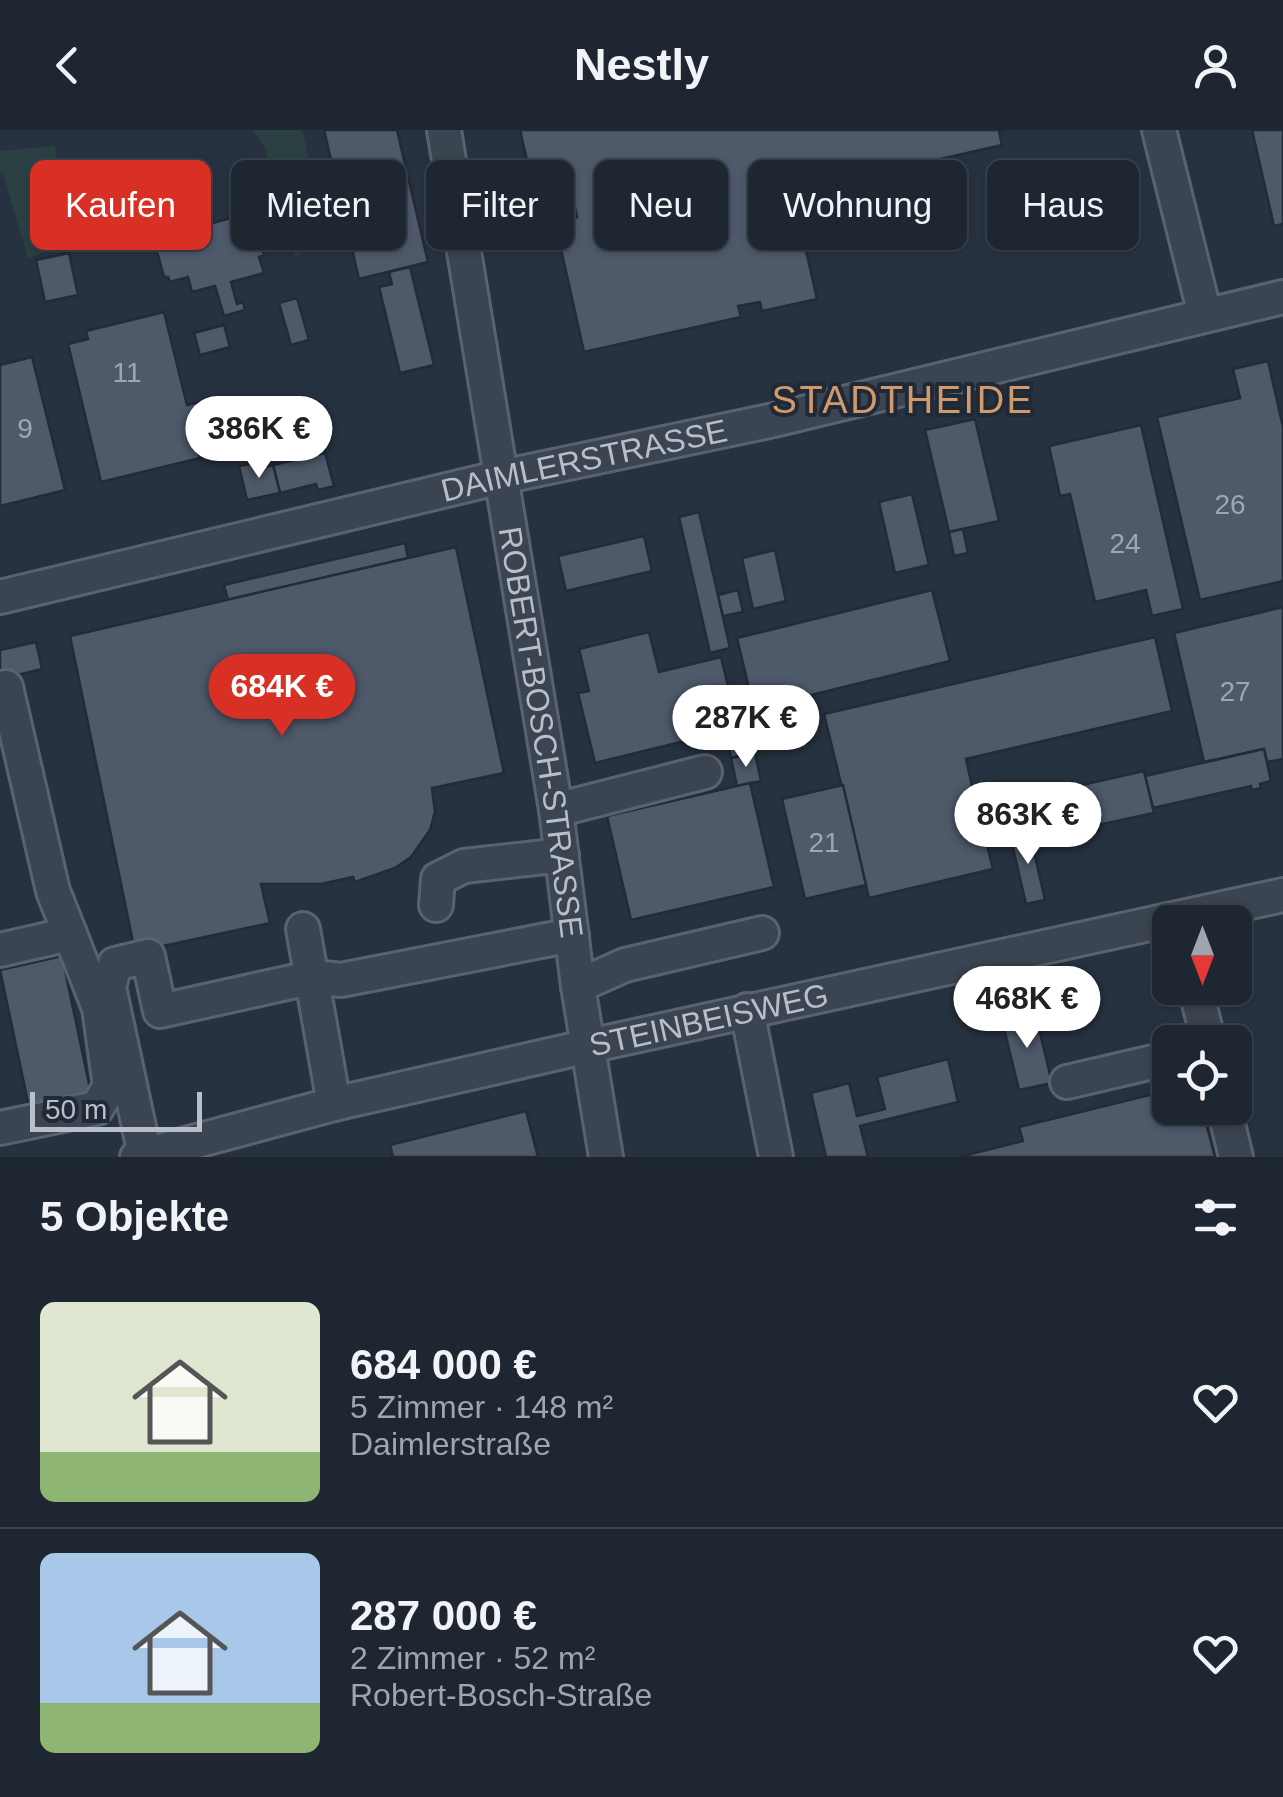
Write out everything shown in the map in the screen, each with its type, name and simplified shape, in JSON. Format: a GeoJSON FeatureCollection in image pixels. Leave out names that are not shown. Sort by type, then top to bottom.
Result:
{"type":"FeatureCollection","features":[{"type":"Feature","properties":{"kind":"street","name":"ROBERT-BOSCH-STRASSE"},"geometry":{"type":"LineString","coordinates":[[444,130],[556,810],[578,986],[606,1157]]}},
{"type":"Feature","properties":{"kind":"street"},"geometry":{"type":"LineString","coordinates":[[1160,130],[1205,315]]}},
{"type":"Feature","properties":{"kind":"street","name":"DAIMLERSTRASSE"},"geometry":{"type":"LineString","coordinates":[[0,596],[501,477],[774,420],[1283,297]]}},
{"type":"Feature","properties":{"kind":"street"},"geometry":{"type":"LineString","coordinates":[[0,689],[6,688],[53,891],[99,1008],[110,1086],[97,1108],[0,1128]]}},
{"type":"Feature","properties":{"kind":"street"},"geometry":{"type":"LineString","coordinates":[[556,810],[705,772]]}},
{"type":"Feature","properties":{"kind":"street"},"geometry":{"type":"LineString","coordinates":[[436,904],[438,879],[464,866],[562,855]]}},
{"type":"Feature","properties":{"kind":"street","name":"STEINBEISWEG"},"geometry":{"type":"LineString","coordinates":[[1243,905],[1283,895]]}},
{"type":"Feature","properties":{"kind":"street","name":"STEINBEISWEG"},"geometry":{"type":"LineString","coordinates":[[141,1156],[334,1104],[747,1010],[1152,926]]}},
{"type":"Feature","properties":{"kind":"street"},"geometry":{"type":"LineString","coordinates":[[303,928],[334,1104]]}},
{"type":"Feature","properties":{"kind":"street"},"geometry":{"type":"LineString","coordinates":[[578,986],[625,965],[762,933]]}},
{"type":"Feature","properties":{"kind":"street"},"geometry":{"type":"LineString","coordinates":[[0,950],[70,934]]}},
{"type":"Feature","properties":{"kind":"street"},"geometry":{"type":"LineString","coordinates":[[141,1156],[109,987],[115,964],[148,956],[160,1011],[314,977],[341,980],[572,935]]}},
{"type":"Feature","properties":{"kind":"street"},"geometry":{"type":"LineString","coordinates":[[747,1010],[776,1157]]}},
{"type":"Feature","properties":{"kind":"street"},"geometry":{"type":"LineString","coordinates":[[1067,1082],[1152,1062]]}},
{"type":"Feature","properties":{"kind":"street"},"geometry":{"type":"LineString","coordinates":[[1228,1125],[1236,1157]]}},
{"type":"Feature","properties":{"kind":"green space"},"geometry":{"type":"Polygon","coordinates":[[[253,130],[302,130],[309,160],[269,160],[253,130]]]}},
{"type":"Feature","properties":{"kind":"green space"},"geometry":{"type":"Polygon","coordinates":[[[55,146],[57,160],[30,160],[30,250],[50,250],[28,258],[0,173],[0,151],[55,146]]]}},
{"type":"Feature","properties":{"kind":"building"},"geometry":{"type":"Polygon","coordinates":[[[324,130],[397,130],[404,160],[331,160],[324,130]]]}},
{"type":"Feature","properties":{"kind":"building"},"geometry":{"type":"Polygon","coordinates":[[[520,130],[1004,130],[999,131],[1002,145],[936,160],[748,160],[748,250],[806,250],[817,299],[762,311],[760,302],[738,306],[741,317],[584,352],[561,250],[574,250],[574,160],[527,160],[520,130]]]}},
{"type":"Feature","properties":{"kind":"building"},"geometry":{"type":"Polygon","coordinates":[[[1252,130],[1283,130],[1283,224],[1274,226],[1252,130]]]}},
{"type":"Feature","properties":{"kind":"building"},"geometry":{"type":"Polygon","coordinates":[[[406,168],[428,262],[359,279],[352,250],[406,250],[406,168]]]}},
{"type":"Feature","properties":{"kind":"building"},"geometry":{"type":"Polygon","coordinates":[[[231,218],[231,250],[263,250],[264,255],[259,257],[264,273],[231,282],[237,304],[243,302],[245,310],[224,316],[215,286],[192,292],[188,277],[170,282],[164,277],[156,250],[211,250],[211,223],[231,218]]]}},
{"type":"Feature","properties":{"kind":"building"},"geometry":{"type":"Polygon","coordinates":[[[69,253],[78,295],[45,302],[36,260],[69,253]]]}},
{"type":"Feature","properties":{"kind":"building"},"geometry":{"type":"Polygon","coordinates":[[[410,267],[434,365],[400,373],[379,287],[392,284],[389,272],[410,267]]]}},
{"type":"Feature","properties":{"kind":"building"},"geometry":{"type":"Polygon","coordinates":[[[297,298],[309,340],[291,345],[279,303],[297,298]]]}},
{"type":"Feature","properties":{"kind":"building"},"geometry":{"type":"Polygon","coordinates":[[[164,312],[187,405],[205,401],[209,420],[192,425],[200,458],[101,482],[68,344],[88,339],[86,331],[164,312]]]}},
{"type":"Feature","properties":{"kind":"building"},"geometry":{"type":"Polygon","coordinates":[[[224,325],[230,347],[200,355],[194,333],[224,325]]]}},
{"type":"Feature","properties":{"kind":"building"},"geometry":{"type":"Polygon","coordinates":[[[32,357],[65,490],[0,506],[0,365],[32,357]]]}},
{"type":"Feature","properties":{"kind":"building"},"geometry":{"type":"Polygon","coordinates":[[[1268,361],[1283,427],[1283,581],[1200,600],[1157,417],[1240,398],[1233,369],[1268,361]]]}},
{"type":"Feature","properties":{"kind":"building"},"geometry":{"type":"Polygon","coordinates":[[[975,419],[999,521],[949,532],[925,430],[975,419]]]}},
{"type":"Feature","properties":{"kind":"building"},"geometry":{"type":"Polygon","coordinates":[[[1141,425],[1183,609],[1152,616],[1146,590],[1095,602],[1070,494],[1060,496],[1049,446],[1141,425]]]}},
{"type":"Feature","properties":{"kind":"building"},"geometry":{"type":"Polygon","coordinates":[[[325,453],[334,486],[318,490],[316,484],[280,493],[273,465],[325,453]]]}},
{"type":"Feature","properties":{"kind":"building"},"geometry":{"type":"Polygon","coordinates":[[[255,463],[257,469],[273,465],[280,493],[247,500],[239,466],[255,463]]]}},
{"type":"Feature","properties":{"kind":"building"},"geometry":{"type":"Polygon","coordinates":[[[912,494],[929,565],[895,573],[879,502],[912,494]]]}},
{"type":"Feature","properties":{"kind":"building"},"geometry":{"type":"Polygon","coordinates":[[[699,512],[730,648],[710,653],[679,517],[699,512]]]}},
{"type":"Feature","properties":{"kind":"building"},"geometry":{"type":"Polygon","coordinates":[[[963,529],[968,553],[954,556],[949,532],[963,529]]]}},
{"type":"Feature","properties":{"kind":"building"},"geometry":{"type":"Polygon","coordinates":[[[644,536],[652,571],[566,591],[558,556],[644,536]]]}},
{"type":"Feature","properties":{"kind":"building"},"geometry":{"type":"Polygon","coordinates":[[[405,543],[408,558],[228,600],[224,585],[405,543]]]}},
{"type":"Feature","properties":{"kind":"building"},"geometry":{"type":"Polygon","coordinates":[[[456,547],[504,773],[432,788],[435,812],[430,830],[411,857],[395,868],[355,882],[353,877],[321,884],[261,884],[270,923],[135,952],[70,636],[456,547]]]}},
{"type":"Feature","properties":{"kind":"building"},"geometry":{"type":"Polygon","coordinates":[[[775,550],[786,601],[753,609],[742,558],[775,550]]]}},
{"type":"Feature","properties":{"kind":"building"},"geometry":{"type":"Polygon","coordinates":[[[738,590],[743,612],[723,616],[718,595],[738,590]]]}},
{"type":"Feature","properties":{"kind":"building"},"geometry":{"type":"Polygon","coordinates":[[[932,590],[950,661],[754,709],[737,638],[932,590]]]}},
{"type":"Feature","properties":{"kind":"building"},"geometry":{"type":"Polygon","coordinates":[[[1283,607],[1283,759],[1267,762],[1264,749],[1204,762],[1174,633],[1283,607]]]}},
{"type":"Feature","properties":{"kind":"building"},"geometry":{"type":"Polygon","coordinates":[[[649,632],[659,672],[721,657],[738,728],[595,763],[578,693],[589,691],[579,649],[649,632]]]}},
{"type":"Feature","properties":{"kind":"building"},"geometry":{"type":"Polygon","coordinates":[[[1155,637],[1172,711],[966,759],[977,808],[991,805],[986,784],[998,781],[1011,840],[987,845],[993,869],[869,898],[824,714],[1155,637]]]}},
{"type":"Feature","properties":{"kind":"building"},"geometry":{"type":"Polygon","coordinates":[[[36,642],[42,669],[0,679],[0,650],[36,642]]]}},
{"type":"Feature","properties":{"kind":"building"},"geometry":{"type":"Polygon","coordinates":[[[750,734],[755,753],[731,758],[727,740],[750,734]]]}},
{"type":"Feature","properties":{"kind":"building"},"geometry":{"type":"Polygon","coordinates":[[[1264,749],[1271,781],[1260,784],[1261,788],[1252,790],[1251,786],[1153,808],[1145,776],[1264,749]]]}},
{"type":"Feature","properties":{"kind":"building"},"geometry":{"type":"Polygon","coordinates":[[[755,753],[761,781],[737,786],[731,758],[755,753]]]}},
{"type":"Feature","properties":{"kind":"building"},"geometry":{"type":"Polygon","coordinates":[[[1144,771],[1154,813],[1098,825],[1099,831],[1087,834],[1085,828],[1052,835],[1042,794],[1144,771]]]}},
{"type":"Feature","properties":{"kind":"building"},"geometry":{"type":"Polygon","coordinates":[[[750,783],[774,887],[631,920],[607,816],[750,783]]]}},
{"type":"Feature","properties":{"kind":"building"},"geometry":{"type":"Polygon","coordinates":[[[843,785],[866,885],[805,899],[782,799],[843,785]]]}},
{"type":"Feature","properties":{"kind":"building"},"geometry":{"type":"Polygon","coordinates":[[[1029,830],[1045,900],[1026,904],[1010,835],[1029,830]]]}},
{"type":"Feature","properties":{"kind":"building"},"geometry":{"type":"Polygon","coordinates":[[[62,956],[91,1093],[29,1107],[0,970],[62,956]]]}},
{"type":"Feature","properties":{"kind":"building"},"geometry":{"type":"Polygon","coordinates":[[[1035,1012],[1052,1083],[1019,1090],[1002,1020],[1035,1012]]]}},
{"type":"Feature","properties":{"kind":"building"},"geometry":{"type":"Polygon","coordinates":[[[948,1059],[958,1102],[860,1126],[868,1157],[826,1157],[811,1093],[849,1083],[857,1116],[885,1109],[877,1077],[948,1059]]]}},
{"type":"Feature","properties":{"kind":"building"},"geometry":{"type":"Polygon","coordinates":[[[1152,1094],[1152,1125],[1207,1125],[1215,1157],[959,1157],[1023,1141],[1019,1127],[1152,1094]]]}},
{"type":"Feature","properties":{"kind":"building"},"geometry":{"type":"Polygon","coordinates":[[[526,1111],[538,1157],[393,1157],[390,1145],[526,1111]]]}},
{"type":"Feature","properties":{"kind":"district","name":"STADTHEIDE"},"geometry":{"type":"Point","coordinates":[903,400]}}]}
